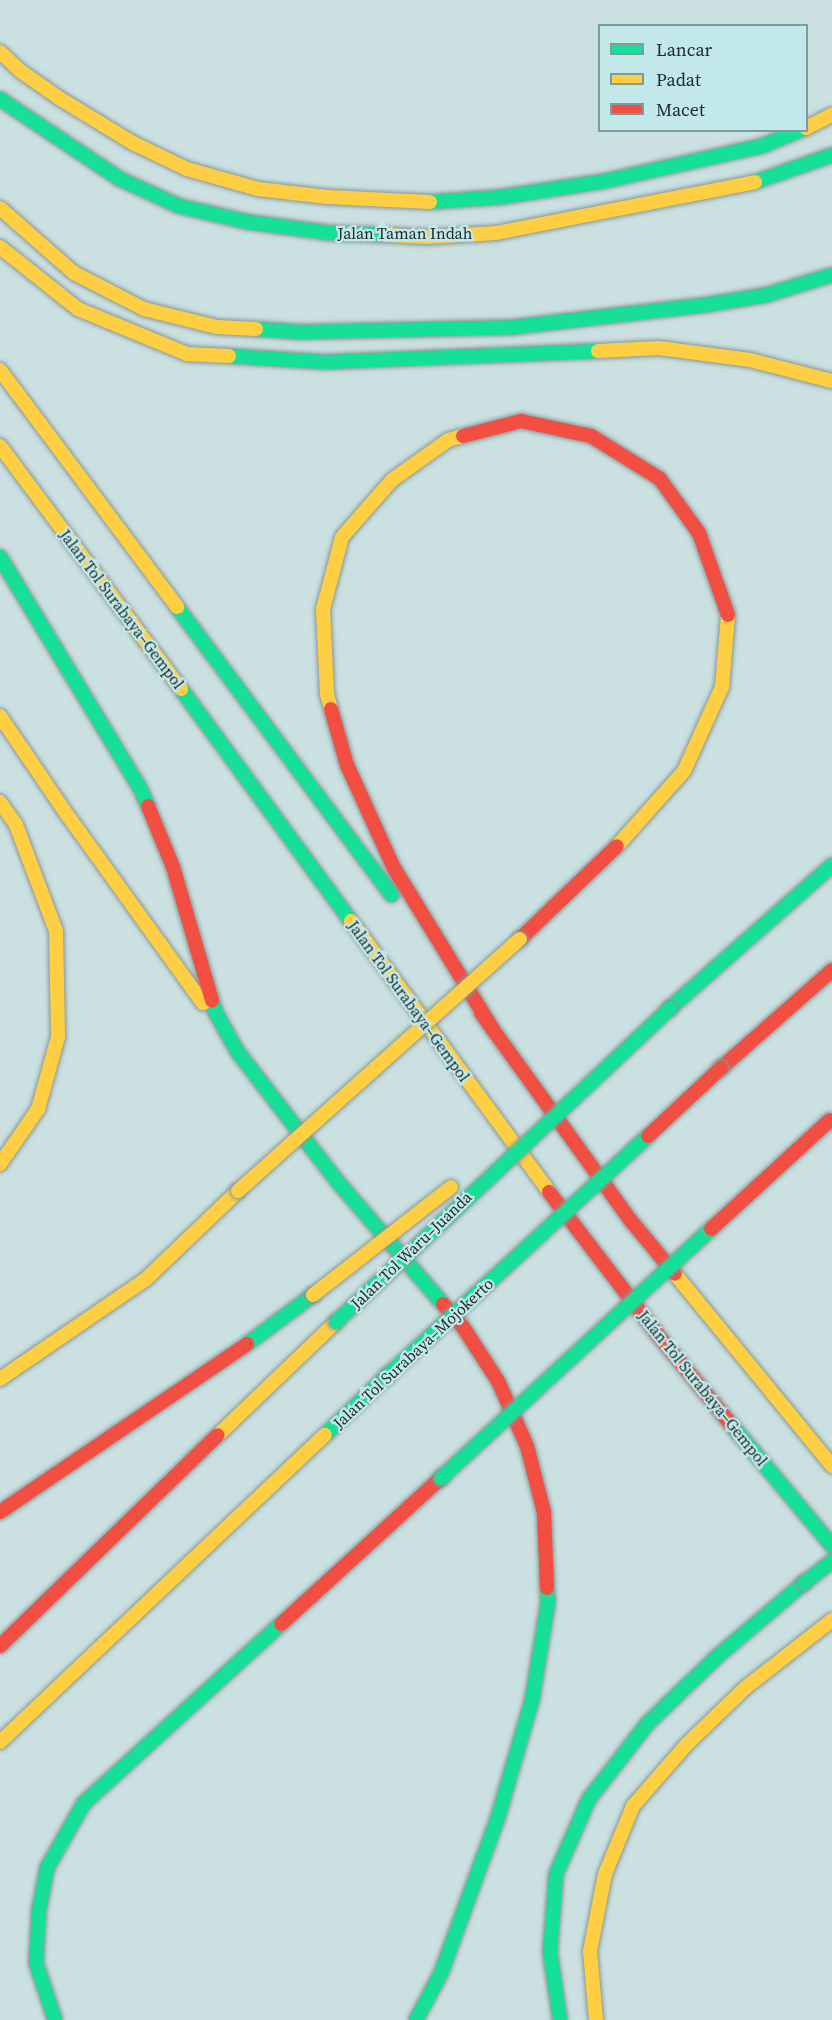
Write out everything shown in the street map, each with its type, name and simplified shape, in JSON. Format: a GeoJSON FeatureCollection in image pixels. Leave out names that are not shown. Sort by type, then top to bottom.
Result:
{"type":"FeatureCollection","features":[{"type":"Feature","properties":{"kind":"main road","name":"Jalan Taman Indah"},"geometry":{"type":"LineString","coordinates":[[0,52],[19,70],[59,98],[133,143],[187,169],[258,189],[328,197],[425,202],[501,197],[605,181],[832,155]]}},
{"type":"Feature","properties":{"kind":"main road","name":"Jalan Taman Indah"},"geometry":{"type":"LineString","coordinates":[[0,99],[120,178],[178,206],[248,222],[330,233],[427,237],[496,233],[692,197],[767,162],[799,132]]}},
{"type":"Feature","properties":{"kind":"main road"},"geometry":{"type":"LineString","coordinates":[[808,127],[832,115]]}},
{"type":"Feature","properties":{"kind":"main road"},"geometry":{"type":"LineString","coordinates":[[0,208],[31,238],[74,273],[144,309],[218,327],[302,332],[514,327],[705,305],[766,295],[832,275]]}},
{"type":"Feature","properties":{"kind":"main road"},"geometry":{"type":"LineString","coordinates":[[0,247],[78,309],[187,354],[326,362],[659,348],[750,360],[832,381]]}},
{"type":"Feature","properties":{"kind":"main road"},"geometry":{"type":"LineString","coordinates":[[0,370],[494,1031],[632,1222],[832,1466]]}},
{"type":"Feature","properties":{"kind":"main road"},"geometry":{"type":"LineString","coordinates":[[0,1379],[146,1280],[238,1191],[520,939],[619,843],[684,771],[722,687],[728,610],[699,533],[660,478],[591,436],[521,421],[448,440],[392,480],[342,537],[323,609],[327,694],[347,765],[394,868],[494,1031]]}},
{"type":"Feature","properties":{"kind":"main road","name":"Jalan Tol Surabaya–Gempol"},"geometry":{"type":"LineString","coordinates":[[0,446],[204,720],[593,1252],[832,1546]]}},
{"type":"Feature","properties":{"kind":"main road"},"geometry":{"type":"LineString","coordinates":[[0,557],[140,788],[173,867],[202,973],[216,1013],[237,1051]]}},
{"type":"Feature","properties":{"kind":"main road"},"geometry":{"type":"LineString","coordinates":[[0,716],[68,816],[237,1051],[338,1182],[463,1327],[498,1381],[527,1446],[544,1512],[548,1602],[532,1700],[498,1817],[461,1922],[441,1973],[416,2020]]}},
{"type":"Feature","properties":{"kind":"main road"},"geometry":{"type":"LineString","coordinates":[[0,802],[16,825],[56,931],[58,1037],[38,1109],[0,1164]]}},
{"type":"Feature","properties":{"kind":"main road","name":"Jalan Tol Waru–Juanda"},"geometry":{"type":"LineString","coordinates":[[0,1646],[604,1068],[832,865]]}},
{"type":"Feature","properties":{"kind":"main road","name":"Jalan Tol Surabaya–Mojokerto"},"geometry":{"type":"LineString","coordinates":[[0,1742],[387,1376],[722,1068],[832,971]]}},
{"type":"Feature","properties":{"kind":"main road"},"geometry":{"type":"LineString","coordinates":[[500,1148],[604,1068]]}},
{"type":"Feature","properties":{"kind":"main road"},"geometry":{"type":"LineString","coordinates":[[55,2020],[36,1963],[39,1910],[47,1868],[84,1803],[831,1119]]}},
{"type":"Feature","properties":{"kind":"main road"},"geometry":{"type":"LineString","coordinates":[[0,1512],[243,1347],[463,1178]]}},
{"type":"Feature","properties":{"kind":"main road"},"geometry":{"type":"LineString","coordinates":[[753,1450],[808,1539]]}},
{"type":"Feature","properties":{"kind":"main road"},"geometry":{"type":"LineString","coordinates":[[560,2020],[550,1952],[556,1874],[589,1799],[648,1723],[719,1655],[804,1583],[826,1560],[832,1579]]}},
{"type":"Feature","properties":{"kind":"main road"},"geometry":{"type":"LineString","coordinates":[[596,2020],[590,1951],[605,1874],[633,1806],[686,1745],[745,1688],[831,1621]]}},
{"type":"Feature","properties":{"kind":"traffic: fast"},"geometry":{"type":"LineString","coordinates":[[0,99],[120,179],[179,206],[248,222],[330,233],[387,235]]}},
{"type":"Feature","properties":{"kind":"traffic: fast"},"geometry":{"type":"LineString","coordinates":[[430,202],[501,197],[605,181],[762,146],[796,132]]}},
{"type":"Feature","properties":{"kind":"traffic: fast"},"geometry":{"type":"LineString","coordinates":[[755,182],[832,155]]}},
{"type":"Feature","properties":{"kind":"traffic: fast"},"geometry":{"type":"LineString","coordinates":[[256,329],[301,332],[514,327],[705,305],[766,295],[832,275]]}},
{"type":"Feature","properties":{"kind":"traffic: fast"},"geometry":{"type":"LineString","coordinates":[[229,356],[326,362],[598,351]]}},
{"type":"Feature","properties":{"kind":"traffic: fast"},"geometry":{"type":"LineString","coordinates":[[0,557],[140,788],[148,806]]}},
{"type":"Feature","properties":{"kind":"traffic: fast"},"geometry":{"type":"LineString","coordinates":[[177,607],[392,895]]}},
{"type":"Feature","properties":{"kind":"traffic: fast"},"geometry":{"type":"LineString","coordinates":[[181,689],[351,921]]}},
{"type":"Feature","properties":{"kind":"traffic: fast"},"geometry":{"type":"LineString","coordinates":[[670,1008],[832,865]]}},
{"type":"Feature","properties":{"kind":"traffic: fast"},"geometry":{"type":"LineString","coordinates":[[212,1000],[216,1013],[237,1051],[338,1182],[443,1304]]}},
{"type":"Feature","properties":{"kind":"traffic: fast"},"geometry":{"type":"LineString","coordinates":[[336,1322],[670,1008]]}},
{"type":"Feature","properties":{"kind":"traffic: fast"},"geometry":{"type":"LineString","coordinates":[[387,1376],[648,1136]]}},
{"type":"Feature","properties":{"kind":"traffic: fast"},"geometry":{"type":"LineString","coordinates":[[441,1478],[711,1229]]}},
{"type":"Feature","properties":{"kind":"traffic: fast"},"geometry":{"type":"LineString","coordinates":[[247,1344],[313,1295]]}},
{"type":"Feature","properties":{"kind":"traffic: fast"},"geometry":{"type":"LineString","coordinates":[[325,1435],[387,1376]]}},
{"type":"Feature","properties":{"kind":"traffic: fast"},"geometry":{"type":"LineString","coordinates":[[733,1427],[832,1546]]}},
{"type":"Feature","properties":{"kind":"traffic: fast"},"geometry":{"type":"LineString","coordinates":[[804,1583],[832,1561]]}},
{"type":"Feature","properties":{"kind":"traffic: fast"},"geometry":{"type":"LineString","coordinates":[[560,2020],[550,1952],[556,1874],[589,1799],[648,1723],[719,1655],[804,1583]]}},
{"type":"Feature","properties":{"kind":"traffic: fast"},"geometry":{"type":"LineString","coordinates":[[416,2020],[441,1973],[498,1817],[532,1700],[548,1602],[547,1588]]}},
{"type":"Feature","properties":{"kind":"traffic: fast"},"geometry":{"type":"LineString","coordinates":[[55,2020],[36,1963],[39,1910],[47,1868],[84,1803],[281,1624]]}},
{"type":"Feature","properties":{"kind":"traffic: slow"},"geometry":{"type":"LineString","coordinates":[[0,52],[19,70],[59,98],[133,143],[187,169],[258,189],[328,197],[430,202]]}},
{"type":"Feature","properties":{"kind":"traffic: slow"},"geometry":{"type":"LineString","coordinates":[[808,127],[832,115]]}},
{"type":"Feature","properties":{"kind":"traffic: slow"},"geometry":{"type":"LineString","coordinates":[[387,235],[427,237],[496,233],[755,182]]}},
{"type":"Feature","properties":{"kind":"traffic: slow"},"geometry":{"type":"LineString","coordinates":[[0,208],[74,273],[144,309],[217,327],[256,329]]}},
{"type":"Feature","properties":{"kind":"traffic: slow"},"geometry":{"type":"LineString","coordinates":[[0,247],[78,309],[187,354],[229,356]]}},
{"type":"Feature","properties":{"kind":"traffic: slow"},"geometry":{"type":"LineString","coordinates":[[598,351],[659,348],[750,360],[832,381]]}},
{"type":"Feature","properties":{"kind":"traffic: slow"},"geometry":{"type":"LineString","coordinates":[[0,370],[177,607]]}},
{"type":"Feature","properties":{"kind":"traffic: slow"},"geometry":{"type":"LineString","coordinates":[[331,709],[327,694],[323,609],[342,537],[392,480],[448,440],[463,436]]}},
{"type":"Feature","properties":{"kind":"traffic: slow"},"geometry":{"type":"LineString","coordinates":[[0,446],[181,689]]}},
{"type":"Feature","properties":{"kind":"traffic: slow"},"geometry":{"type":"LineString","coordinates":[[617,846],[684,771],[722,687],[728,615]]}},
{"type":"Feature","properties":{"kind":"traffic: slow"},"geometry":{"type":"LineString","coordinates":[[0,716],[68,816],[203,1003]]}},
{"type":"Feature","properties":{"kind":"traffic: slow"},"geometry":{"type":"LineString","coordinates":[[0,802],[16,825],[56,931],[58,1037],[38,1109],[0,1164]]}},
{"type":"Feature","properties":{"kind":"traffic: slow"},"geometry":{"type":"LineString","coordinates":[[351,921],[549,1192]]}},
{"type":"Feature","properties":{"kind":"traffic: slow"},"geometry":{"type":"LineString","coordinates":[[238,1191],[520,939]]}},
{"type":"Feature","properties":{"kind":"traffic: slow"},"geometry":{"type":"LineString","coordinates":[[313,1295],[451,1187]]}},
{"type":"Feature","properties":{"kind":"traffic: slow"},"geometry":{"type":"LineString","coordinates":[[0,1379],[146,1279],[238,1191]]}},
{"type":"Feature","properties":{"kind":"traffic: slow"},"geometry":{"type":"LineString","coordinates":[[675,1274],[832,1466]]}},
{"type":"Feature","properties":{"kind":"traffic: slow"},"geometry":{"type":"LineString","coordinates":[[218,1435],[336,1322]]}},
{"type":"Feature","properties":{"kind":"traffic: slow"},"geometry":{"type":"LineString","coordinates":[[0,1742],[325,1435]]}},
{"type":"Feature","properties":{"kind":"traffic: slow"},"geometry":{"type":"LineString","coordinates":[[596,2020],[590,1951],[605,1874],[633,1806],[686,1745],[745,1688],[832,1620]]}},
{"type":"Feature","properties":{"kind":"traffic: jam"},"geometry":{"type":"LineString","coordinates":[[463,436],[521,421],[591,436],[660,479],[699,533],[728,615]]}},
{"type":"Feature","properties":{"kind":"traffic: jam"},"geometry":{"type":"LineString","coordinates":[[331,709],[347,765],[394,868],[494,1031]]}},
{"type":"Feature","properties":{"kind":"traffic: jam"},"geometry":{"type":"LineString","coordinates":[[148,806],[173,867],[212,1000]]}},
{"type":"Feature","properties":{"kind":"traffic: jam"},"geometry":{"type":"LineString","coordinates":[[520,939],[617,846]]}},
{"type":"Feature","properties":{"kind":"traffic: jam"},"geometry":{"type":"LineString","coordinates":[[721,1068],[832,970]]}},
{"type":"Feature","properties":{"kind":"traffic: jam"},"geometry":{"type":"LineString","coordinates":[[481,1013],[632,1222],[675,1274]]}},
{"type":"Feature","properties":{"kind":"traffic: jam"},"geometry":{"type":"LineString","coordinates":[[648,1136],[721,1068]]}},
{"type":"Feature","properties":{"kind":"traffic: jam"},"geometry":{"type":"LineString","coordinates":[[711,1229],[830,1120]]}},
{"type":"Feature","properties":{"kind":"traffic: jam"},"geometry":{"type":"LineString","coordinates":[[549,1192],[657,1334],[733,1427]]}},
{"type":"Feature","properties":{"kind":"traffic: jam"},"geometry":{"type":"LineString","coordinates":[[443,1304],[463,1327],[498,1381],[527,1446],[544,1512],[547,1588]]}},
{"type":"Feature","properties":{"kind":"traffic: jam"},"geometry":{"type":"LineString","coordinates":[[0,1512],[247,1344]]}},
{"type":"Feature","properties":{"kind":"traffic: jam"},"geometry":{"type":"LineString","coordinates":[[0,1646],[218,1435]]}},
{"type":"Feature","properties":{"kind":"traffic: jam"},"geometry":{"type":"LineString","coordinates":[[281,1624],[441,1478]]}}]}
